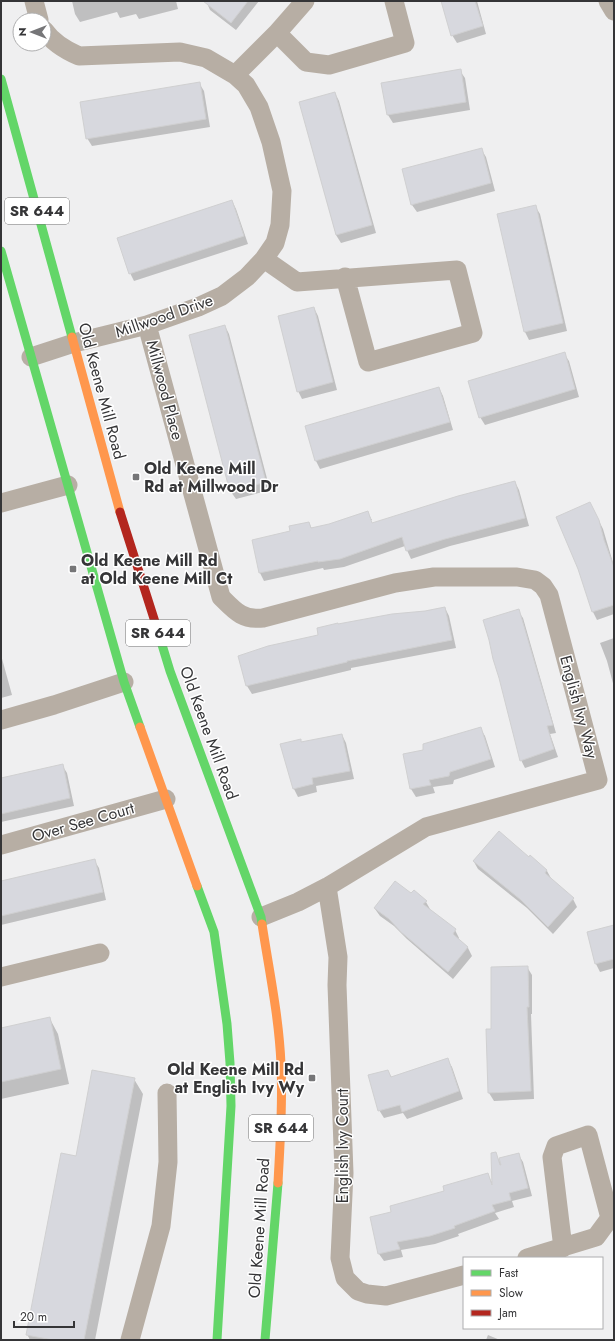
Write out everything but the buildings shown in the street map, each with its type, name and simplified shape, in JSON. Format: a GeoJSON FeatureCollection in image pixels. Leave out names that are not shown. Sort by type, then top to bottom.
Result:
{"type":"FeatureCollection","features":[{"type":"Feature","properties":{"kind":"main road","name":"Old Keene Mill Road"},"geometry":{"type":"LineString","coordinates":[[1,79],[116,498],[170,671],[260,917],[278,1024],[282,1107],[277,1201],[265,1340]]}},
{"type":"Feature","properties":{"kind":"main road","name":"SR 644"},"geometry":{"type":"LineString","coordinates":[[1,251],[124,682],[214,932],[227,1024],[231,1106],[217,1340]]}},
{"type":"Feature","properties":{"kind":"street"},"geometry":{"type":"LineString","coordinates":[[34,1],[37,12]]}},
{"type":"Feature","properties":{"kind":"street"},"geometry":{"type":"LineString","coordinates":[[235,75],[277,34],[305,1]]}},
{"type":"Feature","properties":{"kind":"street"},"geometry":{"type":"LineString","coordinates":[[277,34],[306,62],[329,65],[405,43],[394,1]]}},
{"type":"Feature","properties":{"kind":"street"},"geometry":{"type":"LineString","coordinates":[[608,1],[614,11]]}},
{"type":"Feature","properties":{"kind":"street","name":"Millwood Drive"},"geometry":{"type":"LineString","coordinates":[[31,357],[74,343],[147,324],[198,307],[222,296],[247,277],[264,259],[275,243],[280,225],[282,191],[271,142],[258,108],[246,86],[235,75],[206,58],[180,52],[79,56],[64,49],[52,40]]}},
{"type":"Feature","properties":{"kind":"street"},"geometry":{"type":"LineString","coordinates":[[264,259],[297,282],[346,278],[457,270],[473,333],[368,362],[346,278]]}},
{"type":"Feature","properties":{"kind":"street","name":"Millwood Place"},"geometry":{"type":"LineString","coordinates":[[147,324],[221,597],[235,612]]}},
{"type":"Feature","properties":{"kind":"street"},"geometry":{"type":"LineString","coordinates":[[1,503],[68,486]]}},
{"type":"Feature","properties":{"kind":"street","name":"English Ivy Way"},"geometry":{"type":"LineString","coordinates":[[235,612],[252,619],[263,618],[395,583],[434,577],[517,576],[535,580],[543,586],[549,595],[598,780],[426,827],[327,887],[298,902],[260,917]]}},
{"type":"Feature","properties":{"kind":"street"},"geometry":{"type":"LineString","coordinates":[[1,720],[54,705],[124,682]]}},
{"type":"Feature","properties":{"kind":"street","name":"Over See Court"},"geometry":{"type":"LineString","coordinates":[[1,845],[166,798]]}},
{"type":"Feature","properties":{"kind":"street","name":"English Ivy Court"},"geometry":{"type":"LineString","coordinates":[[327,887],[338,957],[337,985],[344,1173],[340,1258],[346,1278],[358,1291],[367,1294],[386,1296],[463,1275]]}},
{"type":"Feature","properties":{"kind":"street"},"geometry":{"type":"LineString","coordinates":[[1,977],[100,953]]}},
{"type":"Feature","properties":{"kind":"street"},"geometry":{"type":"LineString","coordinates":[[130,1340],[161,1226],[168,1162],[167,1093]]}},
{"type":"Feature","properties":{"kind":"street"},"geometry":{"type":"LineString","coordinates":[[531,1257],[563,1248],[596,1237],[610,1218],[588,1135],[556,1146],[552,1157],[563,1248]]}},
{"type":"Feature","properties":{"kind":"traffic: fast"},"geometry":{"type":"LineString","coordinates":[[1,79],[72,337]]}},
{"type":"Feature","properties":{"kind":"traffic: fast"},"geometry":{"type":"LineString","coordinates":[[1,251],[124,682],[140,727]]}},
{"type":"Feature","properties":{"kind":"traffic: fast"},"geometry":{"type":"LineString","coordinates":[[156,625],[170,671],[261,917],[262,924]]}},
{"type":"Feature","properties":{"kind":"traffic: fast"},"geometry":{"type":"LineString","coordinates":[[197,886],[214,932],[227,1024],[230,1063],[231,1106],[217,1340]]}},
{"type":"Feature","properties":{"kind":"traffic: fast"},"geometry":{"type":"LineString","coordinates":[[265,1340],[278,1183]]}},
{"type":"Feature","properties":{"kind":"traffic: slow"},"geometry":{"type":"LineString","coordinates":[[72,337],[120,512]]}},
{"type":"Feature","properties":{"kind":"traffic: slow"},"geometry":{"type":"LineString","coordinates":[[140,727],[197,886]]}},
{"type":"Feature","properties":{"kind":"traffic: slow"},"geometry":{"type":"LineString","coordinates":[[262,924],[280,1046],[282,1079],[278,1183]]}},
{"type":"Feature","properties":{"kind":"traffic: jam"},"geometry":{"type":"LineString","coordinates":[[120,512],[156,625]]}},
{"type":"Feature","properties":{"kind":"place","name":"Old Keene Mill Rd at Millwood Dr"},"geometry":{"type":"Point","coordinates":[136,477]}},
{"type":"Feature","properties":{"kind":"place","name":"Old Keene Mill Rd at Old Keene Mill Ct"},"geometry":{"type":"Point","coordinates":[73,569]}},
{"type":"Feature","properties":{"kind":"place","name":"Old Keene Mill Rd at English Ivy Wy"},"geometry":{"type":"Point","coordinates":[312,1078]}}]}
